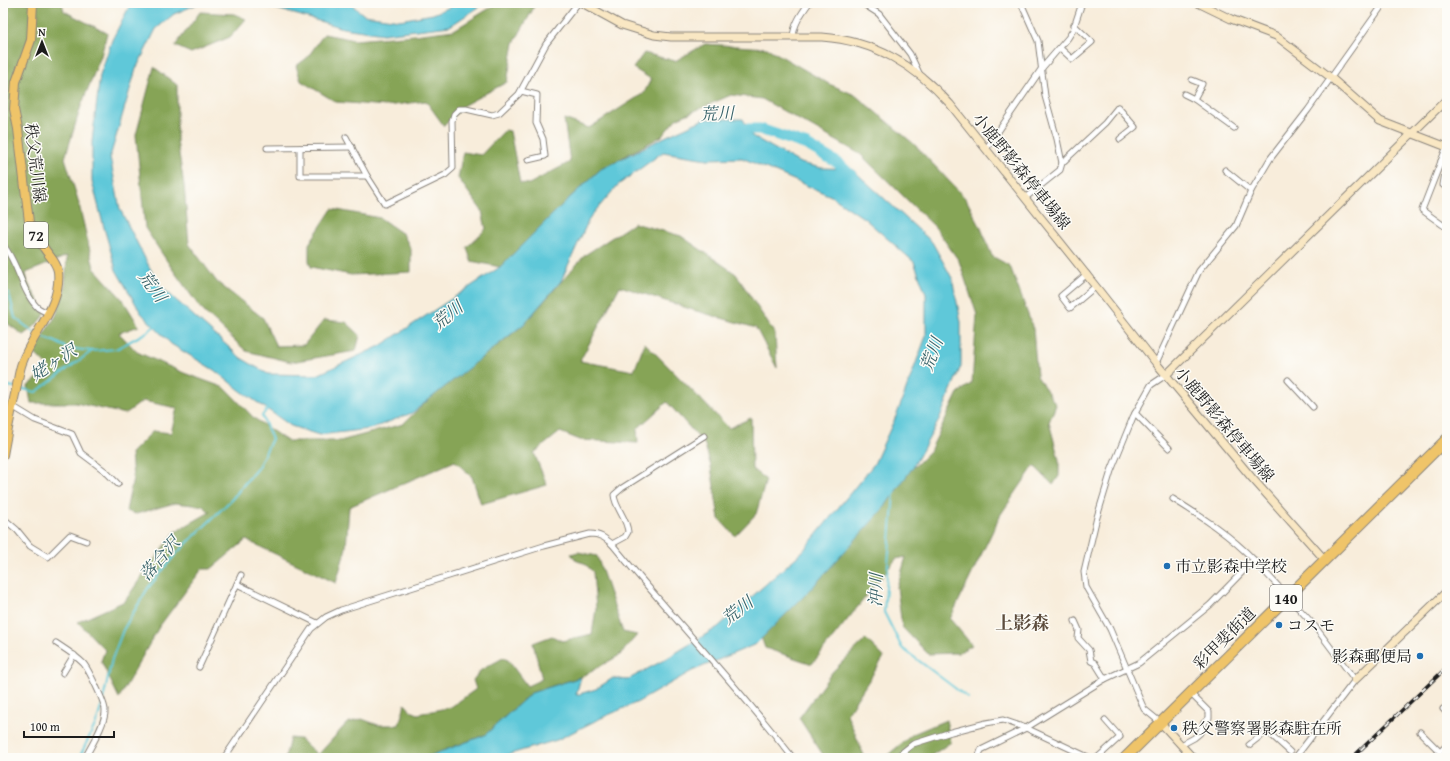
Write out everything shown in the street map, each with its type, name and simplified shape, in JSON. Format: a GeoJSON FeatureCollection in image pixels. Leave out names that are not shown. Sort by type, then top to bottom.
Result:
{"type":"FeatureCollection","features":[{"type":"Feature","properties":{"kind":"highway","name":"彩甲斐街道"},"geometry":{"type":"LineString","coordinates":[[1125,758],[1447,439]]}},
{"type":"Feature","properties":{"kind":"main road","name":"秩父荒川線"},"geometry":{"type":"LineString","coordinates":[[3,455],[21,365],[27,350],[49,313],[56,291],[58,271],[56,262],[45,250],[29,222],[14,109],[16,82],[31,40],[33,3]]}},
{"type":"Feature","properties":{"kind":"main road","name":"小鹿野影森停車場線"},"geometry":{"type":"LineString","coordinates":[[582,3],[622,25],[654,35],[671,38],[822,37],[840,39],[883,52],[920,75],[950,104],[1156,363],[1252,478],[1325,560]]}},
{"type":"Feature","properties":{"kind":"main road"},"geometry":{"type":"LineString","coordinates":[[1198,3],[1231,19],[1276,36],[1330,77],[1380,121],[1447,147]]}},
{"type":"Feature","properties":{"kind":"main road"},"geometry":{"type":"LineString","coordinates":[[1166,375],[1447,98]]}},
{"type":"Feature","properties":{"kind":"main road"},"geometry":{"type":"LineString","coordinates":[[1355,680],[1447,591]]}},
{"type":"Feature","properties":{"kind":"main road"},"geometry":{"type":"LineString","coordinates":[[1160,722],[1190,757]]}},
{"type":"Feature","properties":{"kind":"street"},"geometry":{"type":"LineString","coordinates":[[346,137],[367,176],[385,204],[446,175],[453,168],[452,121],[454,114],[459,109],[466,109],[492,115],[499,113],[521,91],[546,44],[578,3]]}},
{"type":"Feature","properties":{"kind":"street"},"geometry":{"type":"LineString","coordinates":[[792,38],[793,30],[797,21],[809,3]]}},
{"type":"Feature","properties":{"kind":"street"},"geometry":{"type":"LineString","coordinates":[[862,3],[879,14],[910,54],[920,75]]}},
{"type":"Feature","properties":{"kind":"street"},"geometry":{"type":"LineString","coordinates":[[1021,3],[1038,41],[1045,96],[1062,163],[1060,170],[1025,198]]}},
{"type":"Feature","properties":{"kind":"street"},"geometry":{"type":"LineString","coordinates":[[986,149],[1042,68],[1068,38],[1082,3]]}},
{"type":"Feature","properties":{"kind":"street"},"geometry":{"type":"LineString","coordinates":[[1156,363],[1199,271],[1236,226],[1251,191],[1270,159],[1308,110],[1384,3]]}},
{"type":"Feature","properties":{"kind":"street"},"geometry":{"type":"LineString","coordinates":[[1060,48],[1072,60],[1092,42],[1074,25]]}},
{"type":"Feature","properties":{"kind":"street"},"geometry":{"type":"LineString","coordinates":[[1192,80],[1202,84],[1194,98]]}},
{"type":"Feature","properties":{"kind":"street"},"geometry":{"type":"LineString","coordinates":[[521,91],[537,95],[536,123],[543,139],[545,156],[528,160]]}},
{"type":"Feature","properties":{"kind":"street"},"geometry":{"type":"LineString","coordinates":[[1184,94],[1194,98],[1234,128]]}},
{"type":"Feature","properties":{"kind":"street"},"geometry":{"type":"LineString","coordinates":[[1062,163],[1105,123],[1118,107],[1135,127],[1120,139]]}},
{"type":"Feature","properties":{"kind":"street"},"geometry":{"type":"LineString","coordinates":[[267,148],[352,147]]}},
{"type":"Feature","properties":{"kind":"street"},"geometry":{"type":"LineString","coordinates":[[1447,147],[1422,210],[1447,228]]}},
{"type":"Feature","properties":{"kind":"street"},"geometry":{"type":"LineString","coordinates":[[300,148],[300,176],[367,176]]}},
{"type":"Feature","properties":{"kind":"street"},"geometry":{"type":"LineString","coordinates":[[1442,161],[1446,167],[1444,185],[1447,188]]}},
{"type":"Feature","properties":{"kind":"street"},"geometry":{"type":"LineString","coordinates":[[1225,170],[1251,191]]}},
{"type":"Feature","properties":{"kind":"street"},"geometry":{"type":"LineString","coordinates":[[3,245],[18,269],[29,296],[38,309],[49,313]]}},
{"type":"Feature","properties":{"kind":"street"},"geometry":{"type":"LineString","coordinates":[[1086,274],[1061,296],[1070,308],[1096,286]]}},
{"type":"Feature","properties":{"kind":"street"},"geometry":{"type":"LineString","coordinates":[[1160,722],[1144,709],[1110,629],[1086,587],[1084,572],[1097,517],[1109,477],[1135,413],[1151,386],[1166,375]]}},
{"type":"Feature","properties":{"kind":"street"},"geometry":{"type":"LineString","coordinates":[[1288,380],[1313,407]]}},
{"type":"Feature","properties":{"kind":"street"},"geometry":{"type":"LineString","coordinates":[[12,406],[36,420],[72,434],[81,453],[105,471],[118,484]]}},
{"type":"Feature","properties":{"kind":"street"},"geometry":{"type":"LineString","coordinates":[[1135,413],[1169,448]]}},
{"type":"Feature","properties":{"kind":"street"},"geometry":{"type":"LineString","coordinates":[[612,544],[625,537],[628,532],[627,523],[614,495],[622,488],[704,436]]}},
{"type":"Feature","properties":{"kind":"street"},"geometry":{"type":"LineString","coordinates":[[1173,499],[1205,519],[1229,537],[1254,560],[1313,624],[1355,680],[1295,758]]}},
{"type":"Feature","properties":{"kind":"street"},"geometry":{"type":"LineString","coordinates":[[3,518],[17,530],[30,546],[48,557],[70,535],[86,541]]}},
{"type":"Feature","properties":{"kind":"street"},"geometry":{"type":"LineString","coordinates":[[224,758],[290,658],[317,623],[326,617],[340,610],[584,534],[598,534],[612,544],[760,717],[792,758]]}},
{"type":"Feature","properties":{"kind":"street"},"geometry":{"type":"LineString","coordinates":[[978,758],[981,750],[1026,728],[1104,680],[1139,663],[1210,605],[1254,560]]}},
{"type":"Feature","properties":{"kind":"street"},"geometry":{"type":"LineString","coordinates":[[199,667],[241,576]]}},
{"type":"Feature","properties":{"kind":"street"},"geometry":{"type":"LineString","coordinates":[[237,584],[317,623]]}},
{"type":"Feature","properties":{"kind":"street"},"geometry":{"type":"LineString","coordinates":[[1075,621],[1079,630],[1078,638],[1089,650],[1091,661],[1095,663],[1104,680]]}},
{"type":"Feature","properties":{"kind":"street"},"geometry":{"type":"LineString","coordinates":[[56,643],[85,664],[105,710],[102,725],[85,758]]}},
{"type":"Feature","properties":{"kind":"street"},"geometry":{"type":"LineString","coordinates":[[63,673],[74,655]]}},
{"type":"Feature","properties":{"kind":"street"},"geometry":{"type":"LineString","coordinates":[[1181,745],[1200,733],[1203,724],[1209,718],[1209,712],[1190,693]]}},
{"type":"Feature","properties":{"kind":"street"},"geometry":{"type":"LineString","coordinates":[[895,758],[913,744],[990,722],[1003,720],[1026,728],[1086,757]]}},
{"type":"Feature","properties":{"kind":"street"},"geometry":{"type":"LineString","coordinates":[[1097,758],[1120,737],[1105,720]]}},
{"type":"Feature","properties":{"kind":"street"},"geometry":{"type":"LineString","coordinates":[[1249,745],[1268,731],[1290,752]]}},
{"type":"Feature","properties":{"kind":"street"},"geometry":{"type":"LineString","coordinates":[[1420,732],[1440,752],[1447,745]]}},
{"type":"Feature","properties":{"kind":"green space"},"geometry":{"type":"Polygon","coordinates":[[[3,3],[62,3],[64,11],[107,33],[101,56],[81,106],[65,158],[78,200],[94,268],[123,300],[139,326],[119,333],[137,352],[184,373],[225,388],[254,418],[287,441],[340,441],[403,424],[430,398],[522,326],[585,255],[634,223],[681,236],[736,274],[775,334],[777,368],[756,328],[693,310],[620,286],[580,361],[634,371],[645,343],[729,428],[751,418],[752,469],[766,480],[756,514],[735,536],[719,519],[711,467],[705,445],[667,402],[637,429],[638,443],[580,440],[560,432],[534,453],[547,485],[481,504],[472,477],[455,461],[349,507],[346,548],[336,583],[246,540],[211,569],[202,569],[159,627],[119,698],[101,661],[105,650],[78,622],[125,601],[175,532],[210,512],[203,506],[175,503],[136,514],[126,511],[133,478],[131,453],[153,431],[171,433],[177,408],[143,401],[125,414],[76,403],[31,403],[28,386],[50,368],[32,351],[56,316],[65,289],[67,256],[26,273],[28,283],[46,313],[34,327],[23,335],[3,320],[3,47],[5,47],[7,32],[3,3]]]}},
{"type":"Feature","properties":{"kind":"green space"},"geometry":{"type":"Polygon","coordinates":[[[498,3],[535,3],[514,43],[507,82],[464,105],[444,126],[426,101],[386,106],[336,102],[301,81],[296,66],[307,58],[324,34],[355,40],[454,30],[498,3]]]}},
{"type":"Feature","properties":{"kind":"green space"},"geometry":{"type":"Polygon","coordinates":[[[200,12],[234,14],[246,19],[230,37],[191,53],[175,46],[200,12]]]}},
{"type":"Feature","properties":{"kind":"green space"},"geometry":{"type":"Polygon","coordinates":[[[705,44],[767,48],[829,84],[855,95],[914,144],[966,199],[981,228],[992,256],[1010,266],[1033,328],[1037,376],[1056,405],[1049,422],[1059,460],[1059,476],[1053,485],[1034,466],[1001,514],[950,619],[972,645],[958,653],[928,654],[902,627],[897,587],[906,557],[896,559],[812,664],[765,648],[759,631],[846,535],[930,451],[958,393],[972,383],[977,315],[959,261],[935,227],[860,154],[762,99],[731,95],[676,119],[662,136],[601,169],[564,203],[500,267],[471,261],[467,247],[486,229],[482,211],[458,178],[463,152],[481,155],[505,130],[510,131],[520,183],[529,184],[570,162],[564,119],[589,128],[644,93],[651,79],[633,68],[644,53],[675,61],[705,44]]]}},
{"type":"Feature","properties":{"kind":"green space"},"geometry":{"type":"Polygon","coordinates":[[[154,67],[177,85],[177,141],[184,185],[189,244],[217,282],[263,318],[276,346],[304,345],[324,320],[346,322],[360,335],[356,351],[291,362],[246,351],[201,309],[173,270],[145,228],[136,135],[154,67]]]}},
{"type":"Feature","properties":{"kind":"green space"},"geometry":{"type":"Polygon","coordinates":[[[332,209],[380,218],[403,234],[411,249],[411,272],[351,275],[311,267],[309,261],[309,244],[332,209]]]}},
{"type":"Feature","properties":{"kind":"green space"},"geometry":{"type":"Polygon","coordinates":[[[578,552],[597,556],[623,632],[637,635],[620,655],[581,677],[531,693],[485,735],[424,758],[285,758],[290,738],[300,739],[318,755],[347,723],[362,719],[378,725],[399,725],[405,704],[411,711],[418,714],[451,707],[476,689],[473,680],[481,670],[503,658],[508,660],[527,686],[542,679],[533,643],[552,636],[562,641],[592,634],[596,609],[593,572],[584,563],[577,561],[571,554],[578,552]]]}},
{"type":"Feature","properties":{"kind":"green space"},"geometry":{"type":"Polygon","coordinates":[[[866,639],[884,657],[847,714],[865,758],[825,758],[799,718],[833,671],[866,639]]]}},
{"type":"Feature","properties":{"kind":"green space"},"geometry":{"type":"Polygon","coordinates":[[[946,720],[951,742],[928,758],[884,758],[913,734],[946,720]]]}},
{"type":"Feature","properties":{"kind":"water"},"geometry":{"type":"Polygon","coordinates":[[[131,3],[200,3],[174,14],[156,29],[136,69],[110,157],[120,209],[158,284],[241,358],[268,374],[317,375],[380,346],[500,267],[564,203],[601,169],[704,119],[743,119],[752,136],[800,163],[822,168],[852,169],[932,242],[952,278],[961,322],[961,366],[938,422],[913,467],[883,509],[810,590],[756,644],[692,671],[638,702],[557,740],[497,758],[424,758],[485,735],[531,693],[581,677],[576,695],[596,689],[613,678],[627,680],[664,660],[718,627],[803,551],[874,464],[897,414],[926,336],[926,294],[914,262],[865,219],[831,196],[742,158],[707,159],[663,152],[618,185],[590,217],[561,281],[524,324],[412,413],[370,429],[319,435],[291,426],[214,370],[171,344],[141,313],[116,270],[92,181],[92,142],[100,75],[112,40],[131,3]]]}},
{"type":"Feature","properties":{"kind":"water"},"geometry":{"type":"Polygon","coordinates":[[[256,3],[354,3],[352,5],[364,15],[400,20],[433,14],[460,3],[482,3],[479,7],[450,26],[383,34],[343,28],[256,3]]]}},
{"type":"Feature","properties":{"kind":"waterway","name":"荒川"},"geometry":{"type":"LineString","coordinates":[[734,129],[760,129],[807,145],[838,163],[855,179]]}},
{"type":"Feature","properties":{"kind":"waterway"},"geometry":{"type":"LineString","coordinates":[[3,292],[9,293],[15,318],[35,333]]}},
{"type":"Feature","properties":{"kind":"waterway"},"geometry":{"type":"LineString","coordinates":[[39,336],[67,348],[92,351],[116,349],[155,326]]}},
{"type":"Feature","properties":{"kind":"waterway","name":"姥ヶ沢"},"geometry":{"type":"LineString","coordinates":[[18,388],[36,392],[92,351]]}},
{"type":"Feature","properties":{"kind":"waterway","name":"姥ヶ沢"},"geometry":{"type":"LineString","coordinates":[[3,385],[14,387]]}},
{"type":"Feature","properties":{"kind":"waterway","name":"落合沢"},"geometry":{"type":"LineString","coordinates":[[103,700],[112,659],[123,630],[148,588],[175,555],[232,499],[258,467],[272,439],[262,416],[268,408]]}},
{"type":"Feature","properties":{"kind":"waterway","name":"沖川"},"geometry":{"type":"LineString","coordinates":[[894,492],[884,612],[902,648],[968,698]]}},
{"type":"Feature","properties":{"kind":"waterway","name":"落合沢"},"geometry":{"type":"LineString","coordinates":[[79,758],[97,721],[102,704]]}},
{"type":"Feature","properties":{"kind":"railway"},"geometry":{"type":"LineString","coordinates":[[1352,758],[1447,667]]}},
{"type":"Feature","properties":{"kind":"place","name":"市立影森中学校"},"geometry":{"type":"Point","coordinates":[1167,566]}},
{"type":"Feature","properties":{"kind":"place","name":"コスモ"},"geometry":{"type":"Point","coordinates":[1279,625]}},
{"type":"Feature","properties":{"kind":"place","name":"影森郵便局"},"geometry":{"type":"Point","coordinates":[1420,656]}},
{"type":"Feature","properties":{"kind":"place","name":"秩父警察署影森駐在所"},"geometry":{"type":"Point","coordinates":[1174,728]}},
{"type":"Feature","properties":{"kind":"district","name":"上影森"},"geometry":{"type":"Point","coordinates":[1022,622]}}]}
